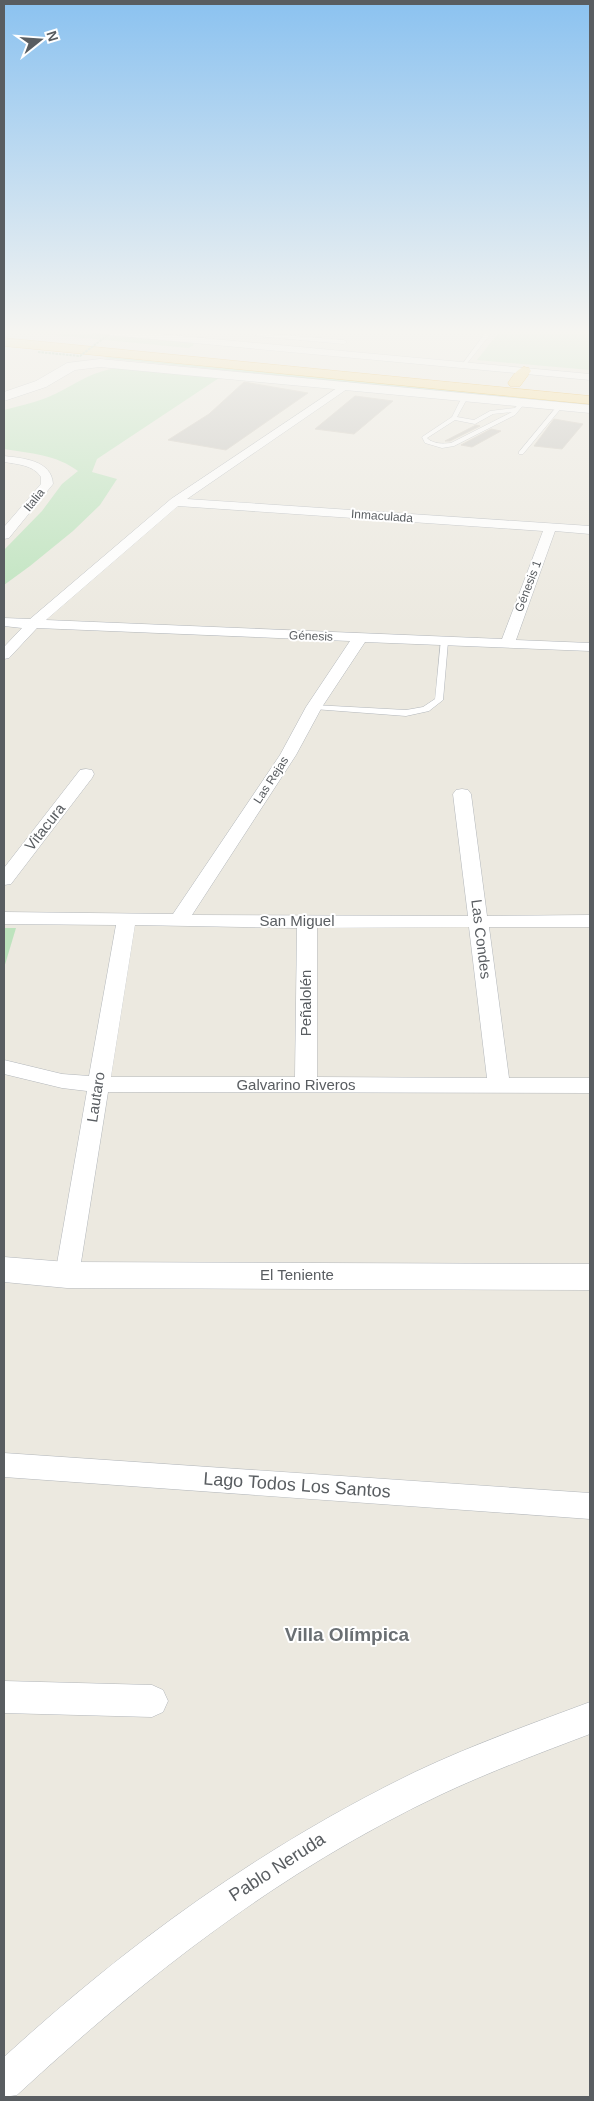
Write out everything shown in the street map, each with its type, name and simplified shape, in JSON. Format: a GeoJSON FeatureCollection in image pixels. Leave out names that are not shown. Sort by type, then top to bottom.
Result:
{"type":"FeatureCollection","features":[{"type":"Feature","properties":{"kind":"street"},"geometry":{"type":"LineString","coordinates":[[4,655],[33,624],[175,502],[280,430]]}},
{"type":"Feature","properties":{"kind":"street","name":"Italia"},"geometry":{"type":"LineString","coordinates":[[4,460],[37,467],[43,470],[48,479],[47,484],[4,535]]}},
{"type":"Feature","properties":{"kind":"street","name":"Inmaculada"},"geometry":{"type":"LineString","coordinates":[[175,502],[590,530]]}},
{"type":"Feature","properties":{"kind":"street","name":"Génesis 1"},"geometry":{"type":"LineString","coordinates":[[507,644],[550,528]]}},
{"type":"Feature","properties":{"kind":"street"},"geometry":{"type":"LineString","coordinates":[[4,622],[33,624]]}},
{"type":"Feature","properties":{"kind":"street","name":"Génesis"},"geometry":{"type":"LineString","coordinates":[[33,624],[590,647]]}},
{"type":"Feature","properties":{"kind":"street","name":"Las Rejas"},"geometry":{"type":"LineString","coordinates":[[179,920],[288,755],[314,707],[360,638]]}},
{"type":"Feature","properties":{"kind":"street","name":"Vitacura"},"geometry":{"type":"LineString","coordinates":[[4,880],[86,774]]}},
{"type":"Feature","properties":{"kind":"street","name":"Las Condes"},"geometry":{"type":"LineString","coordinates":[[462,794],[499,1085]]}},
{"type":"Feature","properties":{"kind":"street","name":"San Miguel"},"geometry":{"type":"LineString","coordinates":[[4,918],[306,922],[590,920]]}},
{"type":"Feature","properties":{"kind":"street","name":"Lautaro"},"geometry":{"type":"LineString","coordinates":[[67,1275],[126,920]]}},
{"type":"Feature","properties":{"kind":"street","name":"Peñalolén"},"geometry":{"type":"LineString","coordinates":[[306,922],[306,1085]]}},
{"type":"Feature","properties":{"kind":"street","name":"Galvarino Riveros"},"geometry":{"type":"LineString","coordinates":[[4,1067],[62,1081],[98,1084],[590,1086]]}},
{"type":"Feature","properties":{"kind":"street","name":"El Teniente"},"geometry":{"type":"LineString","coordinates":[[4,1270],[67,1275],[590,1277]]}},
{"type":"Feature","properties":{"kind":"street","name":"Lago Todos Los Santos"},"geometry":{"type":"LineString","coordinates":[[4,1465],[590,1506]]}},
{"type":"Feature","properties":{"kind":"street"},"geometry":{"type":"LineString","coordinates":[[4,1697],[152,1701]]}},
{"type":"Feature","properties":{"kind":"street","name":"Pablo Neruda"},"geometry":{"type":"LineString","coordinates":[[8,2087],[85,2007],[165,1943],[248,1885],[321,1838],[398,1796],[472,1762],[547,1732],[590,1718]]}},
{"type":"Feature","properties":{"kind":"lane"},"geometry":{"type":"LineString","coordinates":[[436,430],[424,438],[436,446],[449,446],[481,430]]}},
{"type":"Feature","properties":{"kind":"lane"},"geometry":{"type":"LineString","coordinates":[[521,453],[540,430]]}},
{"type":"Feature","properties":{"kind":"lane"},"geometry":{"type":"LineString","coordinates":[[314,707],[406,713],[426,709],[438,700],[444,642]]}},
{"type":"Feature","properties":{"kind":"green space"},"geometry":{"type":"Polygon","coordinates":[[[4,430],[141,430],[97,459],[92,472],[117,479],[100,505],[73,531],[4,585],[4,550],[42,511],[62,484],[78,471],[52,458],[4,449],[4,430]]]}},
{"type":"Feature","properties":{"kind":"green space"},"geometry":{"type":"Polygon","coordinates":[[[4,928],[16,928],[4,968],[4,928]]]}},
{"type":"Feature","properties":{"kind":"building"},"geometry":{"type":"Polygon","coordinates":[[[184,430],[255,430],[226,450],[168,440],[184,430]]]}},
{"type":"Feature","properties":{"kind":"building"},"geometry":{"type":"Polygon","coordinates":[[[323,430],[359,430],[354,434],[323,430]]]}},
{"type":"Feature","properties":{"kind":"building"},"geometry":{"type":"Polygon","coordinates":[[[466,430],[472,430],[450,441],[445,441],[466,430]]]}},
{"type":"Feature","properties":{"kind":"building"},"geometry":{"type":"Polygon","coordinates":[[[489,430],[501,431],[472,447],[461,445],[489,430]]]}},
{"type":"Feature","properties":{"kind":"building"},"geometry":{"type":"Polygon","coordinates":[[[546,430],[578,430],[562,449],[534,446],[546,430]]]}},
{"type":"Feature","properties":{"kind":"district","name":"Villa Olímpica"},"geometry":{"type":"Point","coordinates":[347,1634]}}]}
